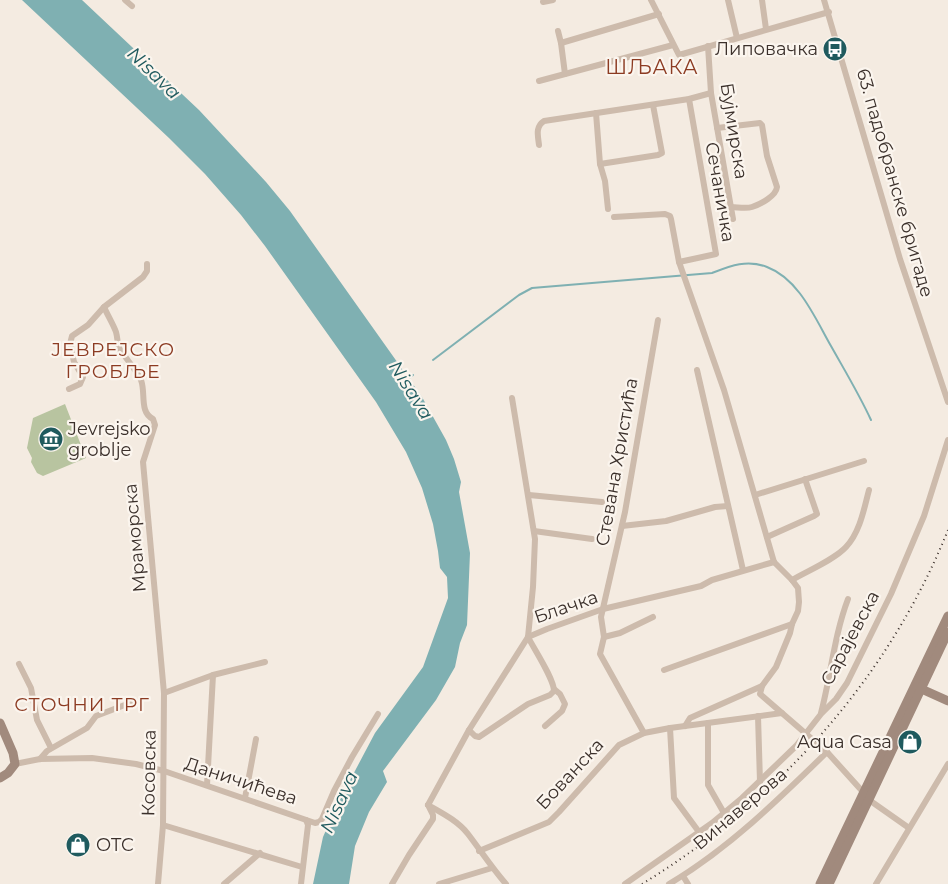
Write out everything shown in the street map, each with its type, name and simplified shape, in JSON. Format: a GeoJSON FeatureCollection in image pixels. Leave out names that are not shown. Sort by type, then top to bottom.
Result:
{"type":"FeatureCollection","features":[{"type":"Feature","properties":{"kind":"main road"},"geometry":{"type":"LineString","coordinates":[[820,884],[866,795],[918,687],[948,616]]}},
{"type":"Feature","properties":{"kind":"main road"},"geometry":{"type":"LineString","coordinates":[[918,687],[948,632]]}},
{"type":"Feature","properties":{"kind":"main road"},"geometry":{"type":"LineString","coordinates":[[918,687],[948,701]]}},
{"type":"Feature","properties":{"kind":"main road"},"geometry":{"type":"LineString","coordinates":[[0,723],[13,753],[14,764],[8,773],[0,778]]}},
{"type":"Feature","properties":{"kind":"main road"},"geometry":{"type":"LineString","coordinates":[[829,884],[866,795]]}},
{"type":"Feature","properties":{"kind":"street"},"geometry":{"type":"LineString","coordinates":[[125,0],[132,6]]}},
{"type":"Feature","properties":{"kind":"street"},"geometry":{"type":"LineString","coordinates":[[543,2],[553,0]]}},
{"type":"Feature","properties":{"kind":"street"},"geometry":{"type":"LineString","coordinates":[[650,0],[659,14],[678,56],[829,12]]}},
{"type":"Feature","properties":{"kind":"street"},"geometry":{"type":"LineString","coordinates":[[728,0],[737,38]]}},
{"type":"Feature","properties":{"kind":"street"},"geometry":{"type":"LineString","coordinates":[[762,0],[766,29]]}},
{"type":"Feature","properties":{"kind":"street","name":"63. падобранске бригаде"},"geometry":{"type":"LineString","coordinates":[[824,0],[900,259],[948,402]]}},
{"type":"Feature","properties":{"kind":"street"},"geometry":{"type":"LineString","coordinates":[[561,43],[659,14]]}},
{"type":"Feature","properties":{"kind":"street"},"geometry":{"type":"LineString","coordinates":[[558,31],[565,74]]}},
{"type":"Feature","properties":{"kind":"street"},"geometry":{"type":"LineString","coordinates":[[539,81],[673,44]]}},
{"type":"Feature","properties":{"kind":"street","name":"Бујмирска"},"geometry":{"type":"LineString","coordinates":[[708,46],[711,93],[733,219]]}},
{"type":"Feature","properties":{"kind":"street"},"geometry":{"type":"LineString","coordinates":[[539,145],[538,128],[539,124],[544,121],[654,105],[711,93]]}},
{"type":"Feature","properties":{"kind":"street","name":"Сечаничка"},"geometry":{"type":"LineString","coordinates":[[679,262],[716,254],[689,99]]}},
{"type":"Feature","properties":{"kind":"street"},"geometry":{"type":"LineString","coordinates":[[600,164],[658,155],[662,152],[654,105]]}},
{"type":"Feature","properties":{"kind":"street"},"geometry":{"type":"LineString","coordinates":[[596,113],[600,164],[605,181],[608,209]]}},
{"type":"Feature","properties":{"kind":"street"},"geometry":{"type":"LineString","coordinates":[[717,128],[760,123],[762,125],[767,156],[777,187],[777,191],[773,196],[751,207],[731,207]]}},
{"type":"Feature","properties":{"kind":"street"},"geometry":{"type":"LineString","coordinates":[[614,217],[665,214],[670,216],[679,262],[724,390],[774,562],[798,588],[798,611],[776,667],[762,686],[761,696],[827,752],[866,795],[909,828]]}},
{"type":"Feature","properties":{"kind":"street"},"geometry":{"type":"LineString","coordinates":[[68,389],[80,384],[83,377],[74,362],[70,344],[72,336],[88,325],[104,308],[143,277],[147,271],[148,264]]}},
{"type":"Feature","properties":{"kind":"street","name":"Мраморска"},"geometry":{"type":"LineString","coordinates":[[104,308],[116,333],[120,350],[128,358],[129,364],[140,378],[144,394],[144,410],[153,419],[155,425],[143,462],[164,693]]}},
{"type":"Feature","properties":{"kind":"street","name":"Стевана Христића"},"geometry":{"type":"LineString","coordinates":[[644,733],[600,656],[604,636],[601,617],[622,526],[658,320]]}},
{"type":"Feature","properties":{"kind":"street"},"geometry":{"type":"LineString","coordinates":[[696,370],[743,570]]}},
{"type":"Feature","properties":{"kind":"street"},"geometry":{"type":"LineString","coordinates":[[512,398],[534,531],[533,587],[528,637],[554,689],[560,694],[565,704],[562,711],[545,726]]}},
{"type":"Feature","properties":{"kind":"street","name":"Сарајевска"},"geometry":{"type":"LineString","coordinates":[[625,884],[699,832],[760,782],[806,735],[847,683],[891,594],[924,516],[948,440]]}},
{"type":"Feature","properties":{"kind":"street"},"geometry":{"type":"LineString","coordinates":[[755,495],[864,461]]}},
{"type":"Feature","properties":{"kind":"street"},"geometry":{"type":"LineString","coordinates":[[767,537],[817,514],[805,479]]}},
{"type":"Feature","properties":{"kind":"street"},"geometry":{"type":"LineString","coordinates":[[792,580],[846,548],[859,525],[869,490]]}},
{"type":"Feature","properties":{"kind":"street"},"geometry":{"type":"LineString","coordinates":[[529,495],[602,502]]}},
{"type":"Feature","properties":{"kind":"street"},"geometry":{"type":"LineString","coordinates":[[622,526],[666,521],[715,507],[728,506]]}},
{"type":"Feature","properties":{"kind":"street"},"geometry":{"type":"LineString","coordinates":[[534,531],[592,539]]}},
{"type":"Feature","properties":{"kind":"street","name":"Блачка"},"geometry":{"type":"LineString","coordinates":[[428,805],[469,730],[528,637],[603,609],[701,586],[712,580],[774,562]]}},
{"type":"Feature","properties":{"kind":"street"},"geometry":{"type":"LineString","coordinates":[[821,714],[829,682],[836,636],[848,599]]}},
{"type":"Feature","properties":{"kind":"street"},"geometry":{"type":"LineString","coordinates":[[604,636],[620,633],[653,617]]}},
{"type":"Feature","properties":{"kind":"street"},"geometry":{"type":"LineString","coordinates":[[664,670],[792,624]]}},
{"type":"Feature","properties":{"kind":"street"},"geometry":{"type":"LineString","coordinates":[[164,693],[213,675],[265,662]]}},
{"type":"Feature","properties":{"kind":"street"},"geometry":{"type":"LineString","coordinates":[[19,664],[31,688],[37,720],[51,748]]}},
{"type":"Feature","properties":{"kind":"street"},"geometry":{"type":"LineString","coordinates":[[207,785],[213,675]]}},
{"type":"Feature","properties":{"kind":"street","name":"Бованска"},"geometry":{"type":"LineString","coordinates":[[685,726],[690,718],[762,686]]}},
{"type":"Feature","properties":{"kind":"street"},"geometry":{"type":"LineString","coordinates":[[469,730],[479,737],[528,704],[550,695],[554,689]]}},
{"type":"Feature","properties":{"kind":"street","name":"Косовска"},"geometry":{"type":"LineString","coordinates":[[158,884],[163,825],[164,693]]}},
{"type":"Feature","properties":{"kind":"street"},"geometry":{"type":"LineString","coordinates":[[40,759],[51,748],[86,728],[96,716],[130,703]]}},
{"type":"Feature","properties":{"kind":"street","name":"Бованска"},"geometry":{"type":"LineString","coordinates":[[479,851],[549,822],[560,812],[619,744],[644,733],[782,712]]}},
{"type":"Feature","properties":{"kind":"street"},"geometry":{"type":"LineString","coordinates":[[306,820],[319,822],[322,819],[352,757],[378,714]]}},
{"type":"Feature","properties":{"kind":"street"},"geometry":{"type":"LineString","coordinates":[[758,716],[760,782]]}},
{"type":"Feature","properties":{"kind":"street"},"geometry":{"type":"LineString","coordinates":[[708,723],[708,785],[724,813]]}},
{"type":"Feature","properties":{"kind":"street"},"geometry":{"type":"LineString","coordinates":[[670,728],[674,798],[699,832]]}},
{"type":"Feature","properties":{"kind":"street"},"geometry":{"type":"LineString","coordinates":[[245,798],[256,739]]}},
{"type":"Feature","properties":{"kind":"street","name":"Винаверова"},"geometry":{"type":"LineString","coordinates":[[669,884],[683,876],[774,804],[827,752]]}},
{"type":"Feature","properties":{"kind":"street","name":"Даничићева"},"geometry":{"type":"LineString","coordinates":[[14,764],[40,759],[106,759],[136,764],[207,785],[306,820]]}},
{"type":"Feature","properties":{"kind":"street"},"geometry":{"type":"LineString","coordinates":[[876,884],[948,764]]}},
{"type":"Feature","properties":{"kind":"street"},"geometry":{"type":"LineString","coordinates":[[428,805],[459,825],[468,834],[479,851],[506,884]]}},
{"type":"Feature","properties":{"kind":"street"},"geometry":{"type":"LineString","coordinates":[[392,884],[408,855],[433,819],[428,805]]}},
{"type":"Feature","properties":{"kind":"street"},"geometry":{"type":"LineString","coordinates":[[301,884],[308,825],[306,820]]}},
{"type":"Feature","properties":{"kind":"street"},"geometry":{"type":"LineString","coordinates":[[163,825],[302,867]]}},
{"type":"Feature","properties":{"kind":"street"},"geometry":{"type":"LineString","coordinates":[[224,884],[260,853]]}},
{"type":"Feature","properties":{"kind":"street"},"geometry":{"type":"LineString","coordinates":[[439,884],[492,868]]}},
{"type":"Feature","properties":{"kind":"street"},"geometry":{"type":"LineString","coordinates":[[683,876],[688,884]]}},
{"type":"Feature","properties":{"kind":"green space","name":"ЈЕВРЕЈСКО ГРОБЉЕ"},"geometry":{"type":"Polygon","coordinates":[[[65,404],[86,458],[43,476],[37,473],[27,448],[33,418],[65,404]]]}},
{"type":"Feature","properties":{"kind":"water","name":"Nisava"},"geometry":{"type":"Polygon","coordinates":[[[22,0],[82,0],[199,110],[266,182],[290,211],[422,397],[446,440],[454,459],[461,482],[459,492],[470,553],[467,625],[460,643],[455,667],[436,700],[383,771],[387,782],[369,812],[355,846],[349,884],[313,884],[323,837],[338,803],[375,733],[423,667],[448,598],[447,577],[440,568],[433,524],[422,488],[406,452],[376,402],[241,215],[205,174],[169,138],[22,0]]]}},
{"type":"Feature","properties":{"kind":"waterway"},"geometry":{"type":"LineString","coordinates":[[433,360],[519,295],[532,288],[712,273],[732,266],[760,265],[767,267],[788,280],[805,300],[871,420]]}},
{"type":"Feature","properties":{"kind":"waterway","name":"Nisava"},"geometry":{"type":"LineString","coordinates":[[407,380],[413,375]]}},
{"type":"Feature","properties":{"kind":"railway"},"geometry":{"type":"LineString","coordinates":[[642,884],[692,851],[739,815],[783,775],[824,732],[861,686],[894,636],[923,585],[948,530]]}},
{"type":"Feature","properties":{"kind":"place","name":"Липовачка"},"geometry":{"type":"Point","coordinates":[835,49]}},
{"type":"Feature","properties":{"kind":"place","name":"Jevrejsko groblje"},"geometry":{"type":"Point","coordinates":[51,439]}},
{"type":"Feature","properties":{"kind":"place","name":"Aqua Casa"},"geometry":{"type":"Point","coordinates":[910,742]}},
{"type":"Feature","properties":{"kind":"place","name":"OTC"},"geometry":{"type":"Point","coordinates":[78,845]}},
{"type":"Feature","properties":{"kind":"district","name":"ШЉАКА"},"geometry":{"type":"Point","coordinates":[652,67]}},
{"type":"Feature","properties":{"kind":"district","name":"ЈЕВРЕЈСКО ГРОБЉЕ"},"geometry":{"type":"Point","coordinates":[113,360]}},
{"type":"Feature","properties":{"kind":"district","name":"СТОЧНИ ТРГ"},"geometry":{"type":"Point","coordinates":[82,704]}}]}
